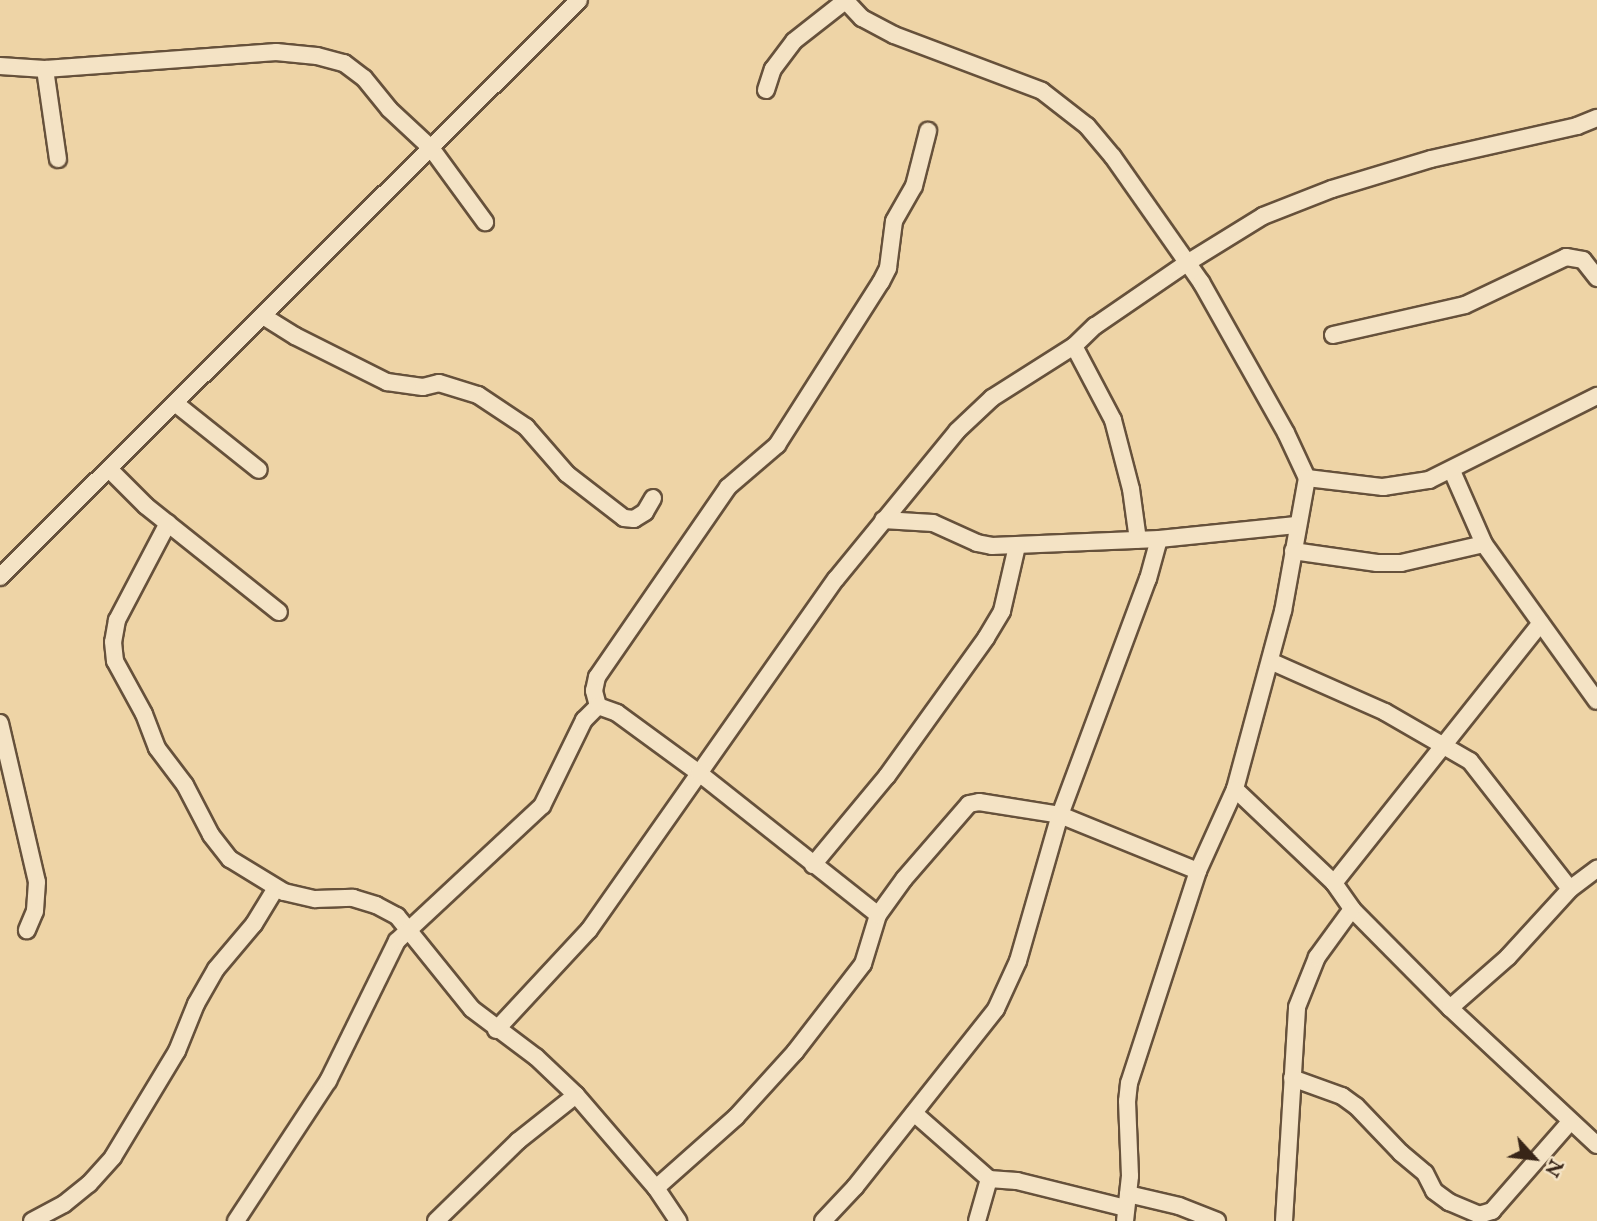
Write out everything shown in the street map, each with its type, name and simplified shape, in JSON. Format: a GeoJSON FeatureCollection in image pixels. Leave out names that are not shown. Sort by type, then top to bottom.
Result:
{"type":"FeatureCollection","features":[{"type":"Feature","properties":{"kind":"street"},"geometry":{"type":"LineString","coordinates":[[0,578],[579,0]]}},
{"type":"Feature","properties":{"kind":"street"},"geometry":{"type":"LineString","coordinates":[[766,90],[773,69],[788,48],[845,1],[862,18],[894,35],[1024,83],[1057,101],[1087,126],[1113,157],[1187,262],[1286,433],[1307,478],[1270,661],[1235,789],[1198,871],[1129,1083],[1126,1208]]}},
{"type":"Feature","properties":{"kind":"street"},"geometry":{"type":"LineString","coordinates":[[0,66],[45,69],[276,52],[317,56],[344,63],[364,78],[388,109],[431,148],[485,222]]}},
{"type":"Feature","properties":{"kind":"street"},"geometry":{"type":"LineString","coordinates":[[45,69],[58,159]]}},
{"type":"Feature","properties":{"kind":"street"},"geometry":{"type":"LineString","coordinates":[[496,1030],[589,930],[836,579],[972,416],[992,398],[1074,346],[1095,327],[1187,262],[1263,216],[1332,189],[1432,159],[1595,121]]}},
{"type":"Feature","properties":{"kind":"street"},"geometry":{"type":"LineString","coordinates":[[598,706],[594,691],[597,677],[728,487],[766,457],[782,437],[881,282],[888,268],[894,221],[914,186],[928,131]]}},
{"type":"Feature","properties":{"kind":"street"},"geometry":{"type":"LineString","coordinates":[[1333,335],[1465,305],[1566,257],[1583,260],[1597,278]]}},
{"type":"Feature","properties":{"kind":"street"},"geometry":{"type":"LineString","coordinates":[[263,316],[295,336],[387,382],[423,387],[439,383],[478,395],[526,427],[567,474],[624,518],[634,519],[645,512],[653,498]]}},
{"type":"Feature","properties":{"kind":"street"},"geometry":{"type":"LineString","coordinates":[[1074,346],[1113,420],[1131,489],[1138,540]]}},
{"type":"Feature","properties":{"kind":"street"},"geometry":{"type":"LineString","coordinates":[[1307,478],[1383,487],[1408,485],[1452,471],[1597,396]]}},
{"type":"Feature","properties":{"kind":"street"},"geometry":{"type":"LineString","coordinates":[[176,403],[259,470]]}},
{"type":"Feature","properties":{"kind":"street"},"geometry":{"type":"LineString","coordinates":[[109,469],[168,523],[279,612]]}},
{"type":"Feature","properties":{"kind":"street"},"geometry":{"type":"LineString","coordinates":[[1452,471],[1484,544],[1597,701]]}},
{"type":"Feature","properties":{"kind":"street"},"geometry":{"type":"LineString","coordinates":[[883,520],[933,523],[977,543],[1017,546],[1158,539],[1296,525]]}},
{"type":"Feature","properties":{"kind":"street"},"geometry":{"type":"LineString","coordinates":[[168,523],[117,620],[113,642],[115,660],[144,714],[157,748],[185,785],[211,835],[230,859],[275,888],[315,899],[353,898],[376,905],[397,916],[435,967],[472,1009],[496,1030],[537,1057],[576,1095],[656,1188],[678,1221]]}},
{"type":"Feature","properties":{"kind":"street"},"geometry":{"type":"LineString","coordinates":[[823,1221],[914,1113],[996,1009],[1018,961],[1060,816],[1148,579],[1158,539]]}},
{"type":"Feature","properties":{"kind":"street"},"geometry":{"type":"LineString","coordinates":[[1293,551],[1377,563],[1401,563],[1484,544]]}},
{"type":"Feature","properties":{"kind":"street"},"geometry":{"type":"LineString","coordinates":[[813,865],[887,776],[986,638],[1002,611],[1017,546]]}},
{"type":"Feature","properties":{"kind":"street"},"geometry":{"type":"LineString","coordinates":[[1335,883],[1541,623]]}},
{"type":"Feature","properties":{"kind":"street"},"geometry":{"type":"LineString","coordinates":[[1270,661],[1385,712],[1442,748],[1470,761],[1570,890]]}},
{"type":"Feature","properties":{"kind":"street"},"geometry":{"type":"LineString","coordinates":[[598,706],[617,713],[699,773],[878,915]]}},
{"type":"Feature","properties":{"kind":"street"},"geometry":{"type":"LineString","coordinates":[[236,1221],[328,1082],[386,962],[408,928],[542,806],[583,720],[598,706]]}},
{"type":"Feature","properties":{"kind":"street"},"geometry":{"type":"LineString","coordinates":[[0,723],[37,882],[36,911],[27,930]]}},
{"type":"Feature","properties":{"kind":"street"},"geometry":{"type":"LineString","coordinates":[[1235,789],[1335,883],[1352,909],[1450,1008],[1597,1145]]}},
{"type":"Feature","properties":{"kind":"street"},"geometry":{"type":"LineString","coordinates":[[656,1188],[736,1117],[813,1031],[863,964],[878,915],[904,879],[969,804],[979,802],[1060,816],[1198,871]]}},
{"type":"Feature","properties":{"kind":"street"},"geometry":{"type":"LineString","coordinates":[[1450,1008],[1508,957],[1570,890],[1597,869]]}},
{"type":"Feature","properties":{"kind":"street"},"geometry":{"type":"LineString","coordinates":[[32,1221],[64,1204],[89,1184],[113,1157],[177,1051],[216,968],[254,924],[275,888]]}},
{"type":"Feature","properties":{"kind":"street"},"geometry":{"type":"LineString","coordinates":[[1284,1221],[1297,1007],[1317,957],[1352,909]]}},
{"type":"Feature","properties":{"kind":"street"},"geometry":{"type":"LineString","coordinates":[[1292,1078],[1342,1096],[1356,1106],[1401,1153],[1425,1173],[1434,1191],[1449,1202],[1479,1215],[1492,1211],[1570,1122]]}},
{"type":"Feature","properties":{"kind":"street"},"geometry":{"type":"LineString","coordinates":[[436,1221],[518,1141],[576,1095]]}},
{"type":"Feature","properties":{"kind":"street"},"geometry":{"type":"LineString","coordinates":[[914,1113],[989,1178],[1017,1181],[1126,1208],[1179,1206],[1217,1221]]}},
{"type":"Feature","properties":{"kind":"street"},"geometry":{"type":"LineString","coordinates":[[977,1221],[989,1178]]}}]}
